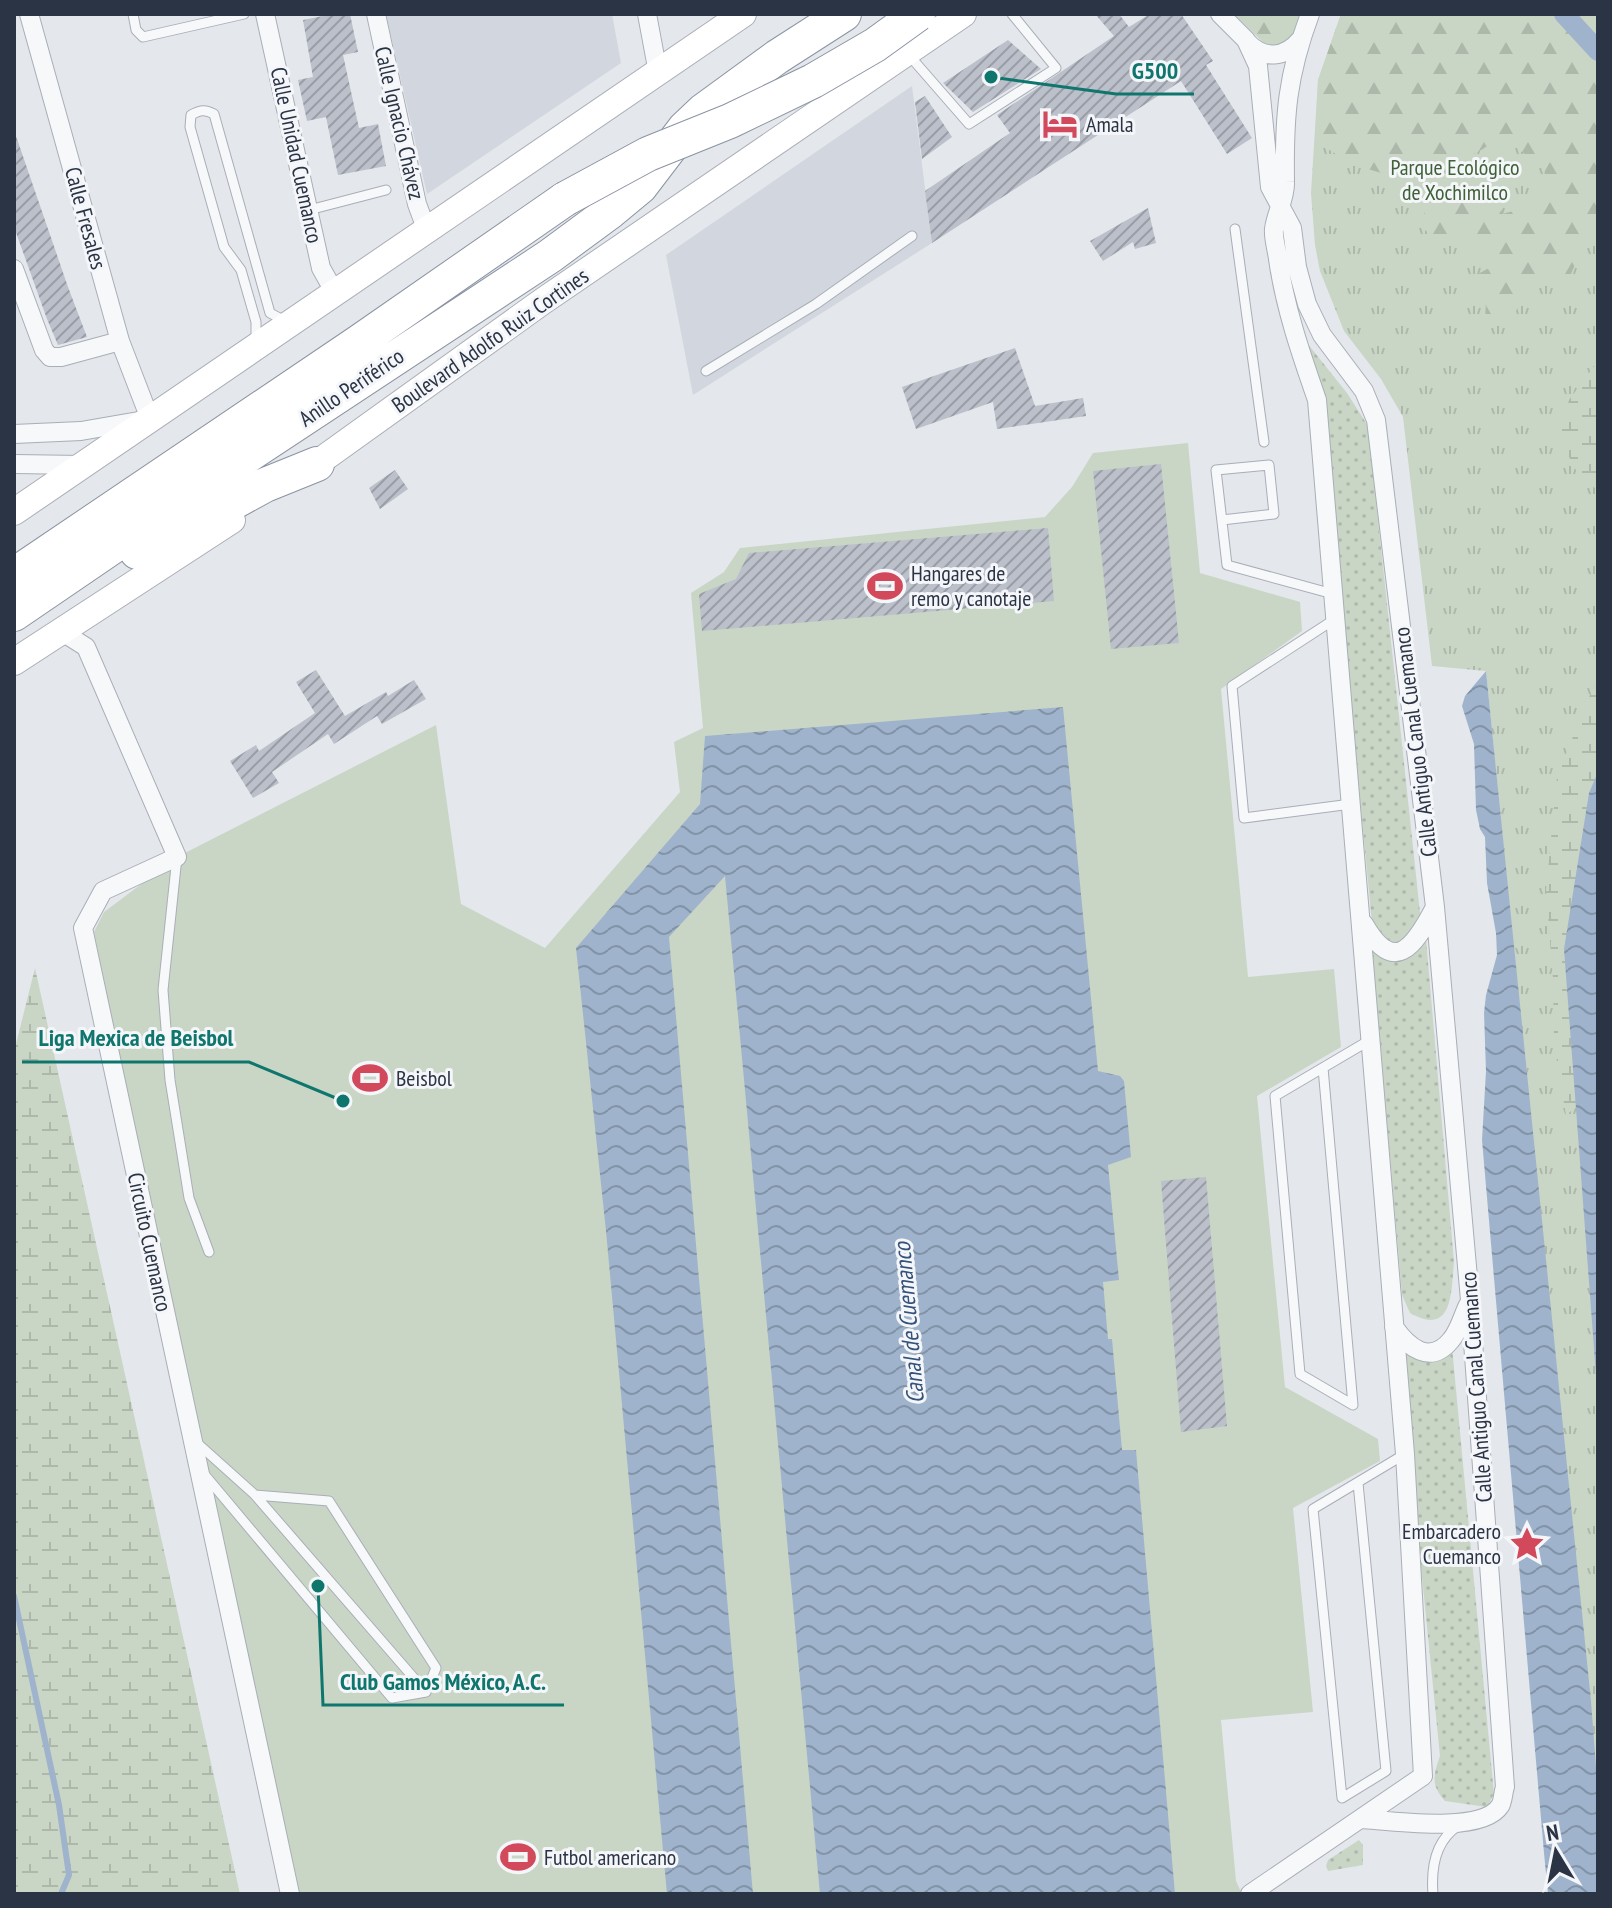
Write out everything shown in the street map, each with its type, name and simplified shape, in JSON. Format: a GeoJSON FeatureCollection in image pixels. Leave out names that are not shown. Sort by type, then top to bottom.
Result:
{"type":"FeatureCollection","features":[{"type":"Feature","properties":{"kind":"highway","name":"Anillo Periférico"},"geometry":{"type":"LineString","coordinates":[[14,614],[590,227],[640,187],[685,128],[703,111],[844,14]]}},
{"type":"Feature","properties":{"kind":"highway","name":"Anillo Periférico"},"geometry":{"type":"LineString","coordinates":[[14,575],[565,199],[648,154],[730,121],[813,81],[875,45],[918,14]]}},
{"type":"Feature","properties":{"kind":"highway"},"geometry":{"type":"LineString","coordinates":[[79,571],[150,548],[265,485],[317,464]]}},
{"type":"Feature","properties":{"kind":"main road"},"geometry":{"type":"LineString","coordinates":[[14,512],[743,14]]}},
{"type":"Feature","properties":{"kind":"main road","name":"Boulevard Adolfo Ruiz Cortines"},"geometry":{"type":"LineString","coordinates":[[14,662],[317,464],[543,301],[963,14]]}},
{"type":"Feature","properties":{"kind":"street","name":"Calle Fresales"},"geometry":{"type":"LineString","coordinates":[[29,14],[120,341],[150,419]]}},
{"type":"Feature","properties":{"kind":"street","name":"Calle Unidad Cuemanco"},"geometry":{"type":"LineString","coordinates":[[265,14],[321,268],[335,293]]}},
{"type":"Feature","properties":{"kind":"street","name":"Calle Ignacio Chávez"},"geometry":{"type":"LineString","coordinates":[[376,14],[417,204],[427,231]]}},
{"type":"Feature","properties":{"kind":"street"},"geometry":{"type":"LineString","coordinates":[[647,14],[658,73]]}},
{"type":"Feature","properties":{"kind":"street","name":"Calle Antiguo Canal Cuemanco"},"geometry":{"type":"LineString","coordinates":[[1220,14],[1256,50],[1271,55],[1286,52],[1301,39]]}},
{"type":"Feature","properties":{"kind":"street","name":"Calle Antiguo Canal Cuemanco"},"geometry":{"type":"LineString","coordinates":[[1310,14],[1287,97],[1283,143],[1286,185],[1274,231],[1281,279],[1296,340],[1317,400],[1405,1454],[1423,1776],[1362,1819]]}},
{"type":"Feature","properties":{"kind":"street","name":"Calle Antiguo Canal Cuemanco"},"geometry":{"type":"LineString","coordinates":[[1246,40],[1260,76],[1270,187],[1292,228],[1297,267],[1307,304],[1322,335],[1364,391],[1376,420],[1435,907],[1470,1300],[1505,1787],[1500,1806],[1485,1817],[1463,1822],[1362,1819]]}},
{"type":"Feature","properties":{"kind":"street"},"geometry":{"type":"LineString","coordinates":[[14,269],[44,350],[50,357],[61,357],[120,341]]}},
{"type":"Feature","properties":{"kind":"street"},"geometry":{"type":"LineString","coordinates":[[14,434],[81,431],[150,419]]}},
{"type":"Feature","properties":{"kind":"street"},"geometry":{"type":"LineString","coordinates":[[14,464],[82,465]]}},
{"type":"Feature","properties":{"kind":"street"},"geometry":{"type":"LineString","coordinates":[[89,653],[88,631],[93,610]]}},
{"type":"Feature","properties":{"kind":"street"},"geometry":{"type":"LineString","coordinates":[[51,638],[67,635],[75,638],[89,653],[177,857]]}},
{"type":"Feature","properties":{"kind":"street","name":"Circuito Cuemanco"},"geometry":{"type":"LineString","coordinates":[[177,857],[103,891],[83,928],[290,1894]]}},
{"type":"Feature","properties":{"kind":"street"},"geometry":{"type":"LineString","coordinates":[[1360,918],[1376,945],[1391,952],[1403,950],[1419,938],[1435,907]]}},
{"type":"Feature","properties":{"kind":"street"},"geometry":{"type":"LineString","coordinates":[[1393,1325],[1407,1346],[1423,1352],[1438,1350],[1452,1340],[1470,1300]]}},
{"type":"Feature","properties":{"kind":"street"},"geometry":{"type":"LineString","coordinates":[[1250,1894],[1362,1819]]}},
{"type":"Feature","properties":{"kind":"lane"},"geometry":{"type":"LineString","coordinates":[[133,14],[136,30],[143,37],[244,14]]}},
{"type":"Feature","properties":{"kind":"lane"},"geometry":{"type":"LineString","coordinates":[[906,52],[969,124],[1056,68],[1012,14]]}},
{"type":"Feature","properties":{"kind":"lane"},"geometry":{"type":"LineString","coordinates":[[256,347],[256,322],[245,283],[241,270],[224,247],[190,127],[191,115],[199,110],[214,114],[270,313],[290,324]]}},
{"type":"Feature","properties":{"kind":"lane"},"geometry":{"type":"LineString","coordinates":[[309,210],[386,190]]}},
{"type":"Feature","properties":{"kind":"lane"},"geometry":{"type":"LineString","coordinates":[[1235,229],[1264,442]]}},
{"type":"Feature","properties":{"kind":"lane"},"geometry":{"type":"LineString","coordinates":[[706,371],[816,304],[912,236]]}},
{"type":"Feature","properties":{"kind":"lane"},"geometry":{"type":"LineString","coordinates":[[1222,520],[1274,514],[1269,465],[1216,470],[1227,565],[1333,594]]}},
{"type":"Feature","properties":{"kind":"lane"},"geometry":{"type":"LineString","coordinates":[[1335,619],[1232,686],[1244,818],[1351,804]]}},
{"type":"Feature","properties":{"kind":"lane"},"geometry":{"type":"LineString","coordinates":[[177,857],[163,990],[170,1080],[189,1198],[209,1252]]}},
{"type":"Feature","properties":{"kind":"lane"},"geometry":{"type":"LineString","coordinates":[[1323,1068],[1353,1405],[1300,1374],[1275,1096],[1370,1040]]}},
{"type":"Feature","properties":{"kind":"lane"},"geometry":{"type":"LineString","coordinates":[[193,1440],[255,1495],[426,1692]]}},
{"type":"Feature","properties":{"kind":"lane"},"geometry":{"type":"LineString","coordinates":[[1358,1483],[1386,1771],[1342,1798],[1313,1509],[1405,1454]]}},
{"type":"Feature","properties":{"kind":"lane"},"geometry":{"type":"LineString","coordinates":[[199,1468],[392,1698],[426,1692]]}},
{"type":"Feature","properties":{"kind":"lane"},"geometry":{"type":"LineString","coordinates":[[255,1495],[329,1501],[436,1668],[426,1692]]}},
{"type":"Feature","properties":{"kind":"lane"},"geometry":{"type":"LineString","coordinates":[[1433,1894],[1434,1863],[1439,1847],[1449,1832],[1463,1822]]}},
{"type":"Feature","properties":{"kind":"shaded area"},"geometry":{"type":"Polygon","coordinates":[[[386,14],[612,14],[621,63],[427,194],[386,14]]]}},
{"type":"Feature","properties":{"kind":"shaded area"},"geometry":{"type":"Polygon","coordinates":[[[912,86],[932,243],[693,395],[666,255],[912,86]]]}},
{"type":"Feature","properties":{"kind":"green space"},"geometry":{"type":"Polygon","coordinates":[[[1234,14],[1305,14],[1290,42],[1269,48],[1234,14]]]}},
{"type":"Feature","properties":{"kind":"green space","name":"Parque Ecológico de Xochimilco"},"geometry":{"type":"Polygon","coordinates":[[[1341,14],[1598,14],[1598,1793],[1486,671],[1432,666],[1403,417],[1381,379],[1344,331],[1320,271],[1315,245],[1311,193],[1318,80],[1341,14]]]}},
{"type":"Feature","properties":{"kind":"green space"},"geometry":{"type":"Polygon","coordinates":[[[1341,14],[1598,14],[1598,233],[1571,240],[1579,255],[1571,274],[1529,278],[1516,311],[1485,321],[1486,300],[1465,281],[1489,268],[1481,240],[1467,236],[1437,241],[1424,229],[1424,211],[1417,193],[1439,186],[1463,198],[1470,188],[1491,182],[1499,188],[1502,214],[1517,210],[1543,192],[1545,168],[1519,150],[1516,140],[1496,142],[1464,158],[1432,168],[1393,175],[1352,162],[1316,140],[1318,80],[1341,14]]]}},
{"type":"Feature","properties":{"kind":"green space"},"geometry":{"type":"Polygon","coordinates":[[[1307,343],[1347,393],[1368,426],[1421,922],[1411,936],[1395,945],[1381,940],[1372,923],[1322,408],[1307,343]]]}},
{"type":"Feature","properties":{"kind":"green space"},"geometry":{"type":"Polygon","coordinates":[[[1598,361],[1598,491],[1577,472],[1558,436],[1569,400],[1598,361]]]}},
{"type":"Feature","properties":{"kind":"green space"},"geometry":{"type":"Polygon","coordinates":[[[1188,443],[1200,573],[1300,602],[1302,631],[1221,689],[1248,977],[1334,969],[1341,1047],[1257,1096],[1285,1387],[1378,1439],[1380,1461],[1293,1508],[1313,1712],[1221,1720],[1236,1881],[1241,1892],[295,1894],[185,1406],[94,932],[104,912],[179,856],[436,725],[461,904],[545,948],[680,792],[674,742],[703,728],[691,593],[724,572],[740,548],[1045,517],[1072,487],[1093,453],[1188,443]]]}},
{"type":"Feature","properties":{"kind":"green space"},"geometry":{"type":"Polygon","coordinates":[[[1598,675],[1598,1073],[1595,1092],[1566,1115],[1554,1044],[1546,891],[1557,776],[1598,675]]]}},
{"type":"Feature","properties":{"kind":"green space"},"geometry":{"type":"Polygon","coordinates":[[[1426,939],[1454,1262],[1447,1308],[1435,1320],[1410,1313],[1402,1295],[1372,948],[1387,958],[1401,959],[1408,957],[1426,939]]]}},
{"type":"Feature","properties":{"kind":"green space"},"geometry":{"type":"Polygon","coordinates":[[[35,968],[240,1894],[14,1894],[14,1052],[35,968]]]}},
{"type":"Feature","properties":{"kind":"green space"},"geometry":{"type":"Polygon","coordinates":[[[1452,1347],[1494,1794],[1487,1807],[1445,1801],[1435,1785],[1440,1756],[1399,1348],[1452,1347]]]}},
{"type":"Feature","properties":{"kind":"green space"},"geometry":{"type":"Polygon","coordinates":[[[1359,1840],[1363,1845],[1363,1865],[1328,1871],[1328,1860],[1359,1840]]]}},
{"type":"Feature","properties":{"kind":"water"},"geometry":{"type":"Polygon","coordinates":[[[1486,671],[1591,1701],[1598,1793],[1598,1894],[1548,1894],[1544,1853],[1482,1140],[1486,1071],[1484,1013],[1497,955],[1496,933],[1487,883],[1485,837],[1476,810],[1474,744],[1462,706],[1465,696],[1486,671]]]}},
{"type":"Feature","properties":{"kind":"water","name":"Canal de Cuemanco"},"geometry":{"type":"Polygon","coordinates":[[[1063,707],[1098,1071],[1120,1076],[1124,1081],[1131,1157],[1108,1165],[1119,1280],[1103,1282],[1108,1339],[1112,1339],[1122,1450],[1136,1450],[1175,1894],[820,1894],[725,876],[669,937],[753,1894],[667,1894],[606,1231],[576,948],[700,804],[705,736],[1063,707]]]}},
{"type":"Feature","properties":{"kind":"water"},"geometry":{"type":"Polygon","coordinates":[[[1598,772],[1598,1402],[1564,949],[1589,793],[1598,772]]]}},
{"type":"Feature","properties":{"kind":"building"},"geometry":{"type":"Polygon","coordinates":[[[350,14],[358,52],[343,55],[359,128],[378,124],[386,166],[338,175],[326,117],[307,121],[298,80],[313,77],[303,20],[350,14]]]}},
{"type":"Feature","properties":{"kind":"building","name":"Amala"},"geometry":{"type":"Polygon","coordinates":[[[1095,14],[1119,14],[1129,27],[1150,14],[1181,14],[1213,61],[1206,65],[1252,138],[1227,154],[1181,81],[932,243],[925,191],[1010,133],[997,115],[1114,36],[1095,14]]]}},
{"type":"Feature","properties":{"kind":"building"},"geometry":{"type":"Polygon","coordinates":[[[1008,40],[1041,69],[973,112],[943,83],[1008,40]]]}},
{"type":"Feature","properties":{"kind":"building"},"geometry":{"type":"Polygon","coordinates":[[[925,96],[952,137],[922,159],[915,102],[925,96]]]}},
{"type":"Feature","properties":{"kind":"building"},"geometry":{"type":"Polygon","coordinates":[[[14,136],[87,337],[58,345],[47,319],[14,227],[14,136]]]}},
{"type":"Feature","properties":{"kind":"building"},"geometry":{"type":"Polygon","coordinates":[[[1148,208],[1156,243],[1135,249],[1133,242],[1103,261],[1090,241],[1148,208]]]}},
{"type":"Feature","properties":{"kind":"building"},"geometry":{"type":"Polygon","coordinates":[[[1015,348],[1035,406],[1083,398],[1086,416],[997,429],[993,402],[916,429],[902,387],[1015,348]]]}},
{"type":"Feature","properties":{"kind":"building"},"geometry":{"type":"Polygon","coordinates":[[[1161,464],[1179,643],[1111,649],[1093,471],[1161,464]]]}},
{"type":"Feature","properties":{"kind":"building"},"geometry":{"type":"Polygon","coordinates":[[[395,470],[408,489],[380,509],[369,488],[395,470]]]}},
{"type":"Feature","properties":{"kind":"building","name":"Hangares de remo y canotaje"},"geometry":{"type":"Polygon","coordinates":[[[1048,528],[1054,601],[702,631],[699,594],[736,579],[749,553],[1048,528]]]}},
{"type":"Feature","properties":{"kind":"building"},"geometry":{"type":"Polygon","coordinates":[[[316,670],[345,716],[414,680],[426,699],[382,724],[377,716],[334,744],[328,734],[272,772],[279,783],[253,798],[230,761],[256,745],[259,751],[315,713],[296,682],[316,670]]]}},
{"type":"Feature","properties":{"kind":"building"},"geometry":{"type":"Polygon","coordinates":[[[1206,1177],[1227,1426],[1181,1432],[1161,1181],[1206,1177]]]}},
{"type":"Feature","properties":{"kind":"waterway"},"geometry":{"type":"LineString","coordinates":[[1564,14],[1598,51]]}},
{"type":"Feature","properties":{"kind":"waterway"},"geometry":{"type":"LineString","coordinates":[[14,1596],[59,1805],[69,1875],[61,1894]]}},
{"type":"Feature","properties":{"kind":"place","name":"G500"},"geometry":{"type":"Point","coordinates":[991,77]}},
{"type":"Feature","properties":{"kind":"place","name":"Amala"},"geometry":{"type":"Point","coordinates":[1060,124]}},
{"type":"Feature","properties":{"kind":"place","name":"Hangares de remo y canotaje"},"geometry":{"type":"Point","coordinates":[885,586]}},
{"type":"Feature","properties":{"kind":"place","name":"Beisbol"},"geometry":{"type":"Point","coordinates":[370,1078]}},
{"type":"Feature","properties":{"kind":"place","name":"Liga Mexica de Beisbol"},"geometry":{"type":"Point","coordinates":[343,1101]}},
{"type":"Feature","properties":{"kind":"place","name":"Embarcadero Cuemanco"},"geometry":{"type":"Point","coordinates":[1527,1544]}},
{"type":"Feature","properties":{"kind":"place","name":"Club Gamos México, A.C."},"geometry":{"type":"Point","coordinates":[318,1586]}},
{"type":"Feature","properties":{"kind":"place","name":"Futbol americano"},"geometry":{"type":"Point","coordinates":[518,1857]}}]}
